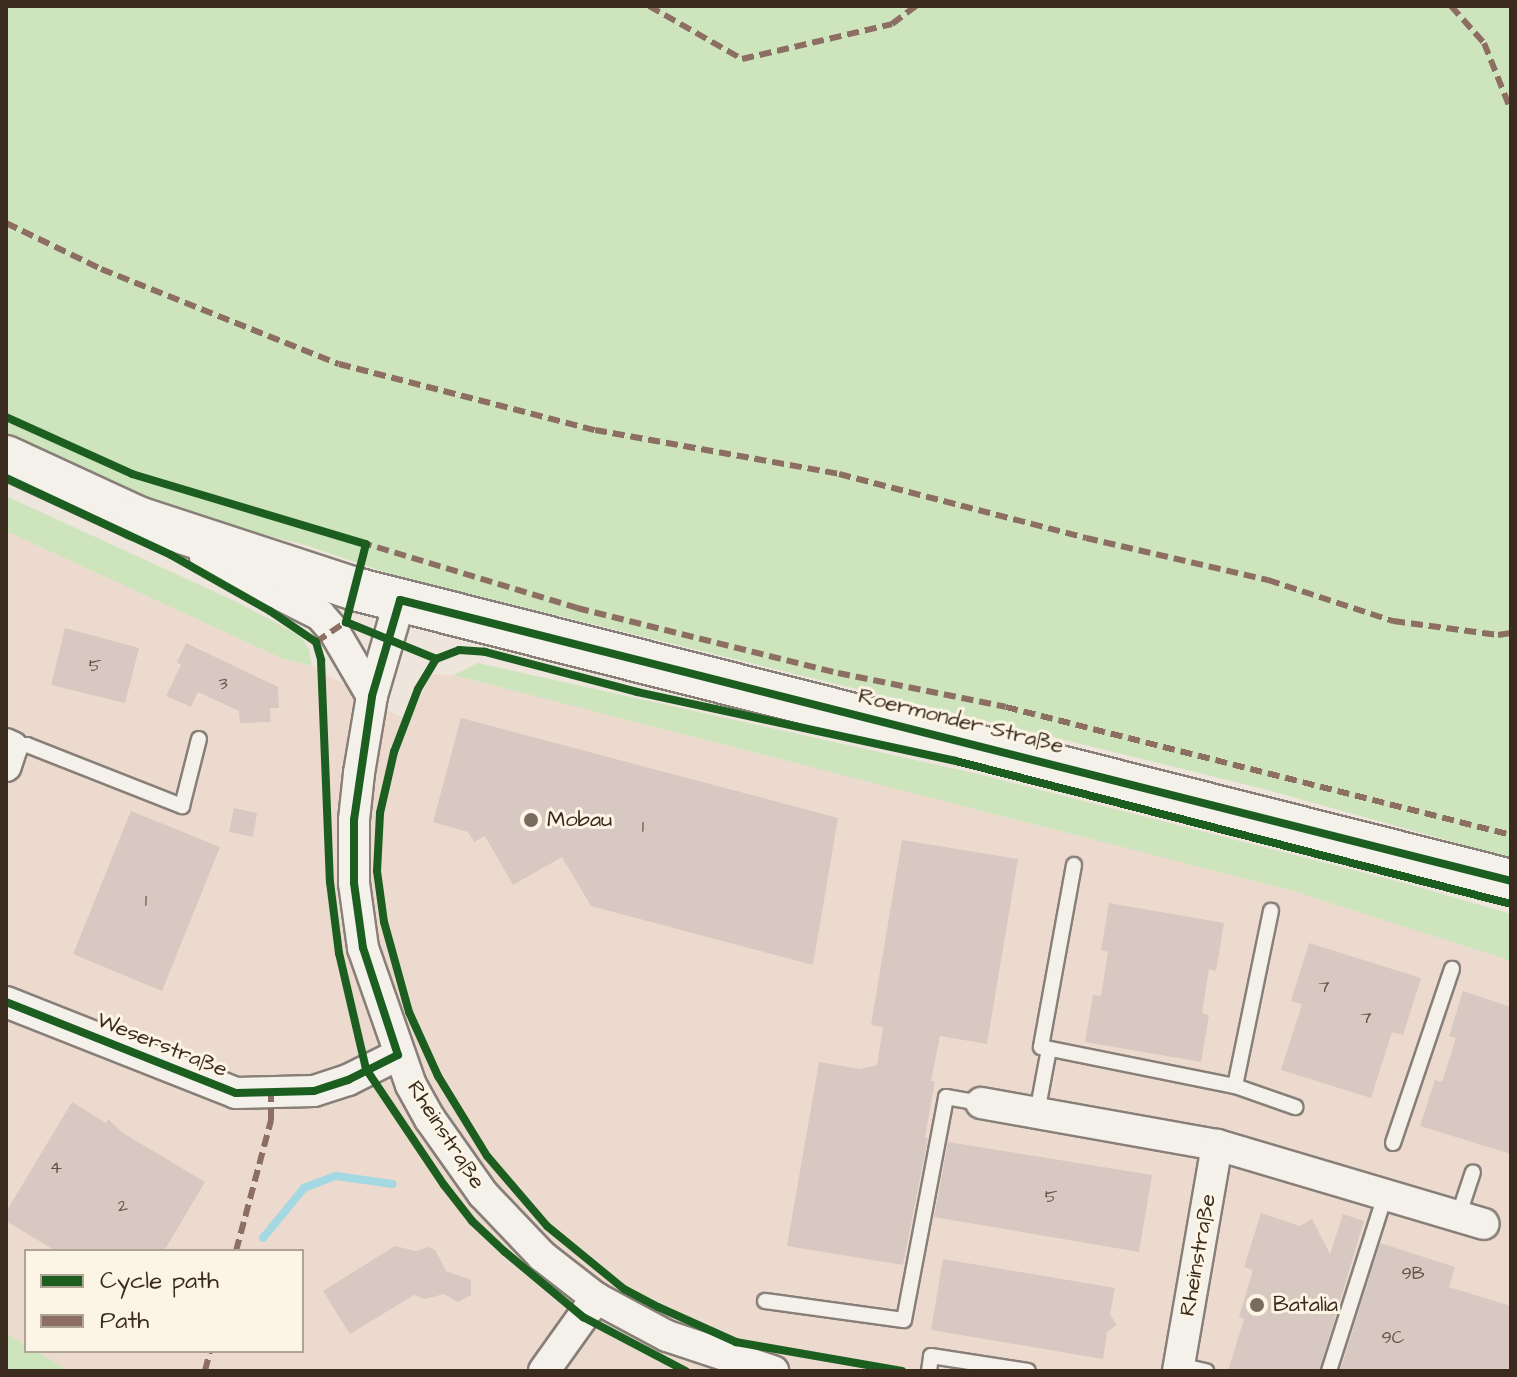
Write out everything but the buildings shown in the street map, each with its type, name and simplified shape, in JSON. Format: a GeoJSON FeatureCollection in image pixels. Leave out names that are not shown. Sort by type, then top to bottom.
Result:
{"type":"FeatureCollection","features":[{"type":"Feature","properties":{"kind":"main road","name":"Roermonder Straße"},"geometry":{"type":"LineString","coordinates":[[6,457],[138,518],[331,582],[1511,881]]}},
{"type":"Feature","properties":{"kind":"street"},"geometry":{"type":"LineString","coordinates":[[138,518],[154,533],[320,615],[334,631],[372,696]]}},
{"type":"Feature","properties":{"kind":"street","name":"Rheinstraße"},"geometry":{"type":"LineString","coordinates":[[400,600],[372,696],[354,820],[354,883],[363,948],[398,1055],[430,1119],[483,1194],[542,1256],[596,1298],[667,1336],[773,1371]]}},
{"type":"Feature","properties":{"kind":"street","name":"Weserstraße"},"geometry":{"type":"LineString","coordinates":[[6,1002],[236,1093],[314,1091],[348,1080],[398,1055]]}},
{"type":"Feature","properties":{"kind":"street"},"geometry":{"type":"LineString","coordinates":[[981,1103],[1217,1145],[1471,1220]]}},
{"type":"Feature","properties":{"kind":"street","name":"Rheinstraße"},"geometry":{"type":"LineString","coordinates":[[1188,1369],[1217,1145]]}},
{"type":"Feature","properties":{"kind":"street"},"geometry":{"type":"LineString","coordinates":[[544,1371],[596,1298]]}},
{"type":"Feature","properties":{"kind":"lane"},"geometry":{"type":"LineString","coordinates":[[8,752],[27,745],[182,806],[199,739]]}},
{"type":"Feature","properties":{"kind":"lane"},"geometry":{"type":"LineString","coordinates":[[1074,865],[1041,1047],[1235,1086],[1295,1107]]}},
{"type":"Feature","properties":{"kind":"lane"},"geometry":{"type":"LineString","coordinates":[[1235,1086],[1271,911]]}},
{"type":"Feature","properties":{"kind":"lane"},"geometry":{"type":"LineString","coordinates":[[1393,1143],[1452,969]]}},
{"type":"Feature","properties":{"kind":"lane"},"geometry":{"type":"LineString","coordinates":[[1037,1113],[1049,1049]]}},
{"type":"Feature","properties":{"kind":"lane"},"geometry":{"type":"LineString","coordinates":[[765,1301],[904,1320],[946,1097],[981,1103]]}},
{"type":"Feature","properties":{"kind":"lane"},"geometry":{"type":"LineString","coordinates":[[1471,1220],[1473,1172]]}},
{"type":"Feature","properties":{"kind":"lane"},"geometry":{"type":"LineString","coordinates":[[1329,1371],[1385,1195]]}},
{"type":"Feature","properties":{"kind":"lane"},"geometry":{"type":"LineString","coordinates":[[929,1371],[931,1356],[1028,1371]]}},
{"type":"Feature","properties":{"kind":"shaded area"},"geometry":{"type":"Polygon","coordinates":[[[6,531],[283,659],[312,666],[409,722],[431,674],[453,675],[1293,891],[1511,961],[1511,1371],[70,1371],[39,1353],[304,1353],[304,1249],[24,1249],[24,1344],[6,1334],[6,531]]]}},
{"type":"Feature","properties":{"kind":"green space"},"geometry":{"type":"Polygon","coordinates":[[[6,6],[1511,6],[1511,858],[1260,788],[397,576],[305,545],[122,498],[6,443],[6,6]]]}},
{"type":"Feature","properties":{"kind":"green space"},"geometry":{"type":"Polygon","coordinates":[[[6,496],[239,603],[300,636],[309,649],[312,666],[283,659],[6,531],[6,496]]]}},
{"type":"Feature","properties":{"kind":"green space"},"geometry":{"type":"Polygon","coordinates":[[[478,663],[978,774],[1408,884],[1511,914],[1511,961],[1293,891],[453,675],[478,663]]]}},
{"type":"Feature","properties":{"kind":"green space"},"geometry":{"type":"Polygon","coordinates":[[[6,1334],[24,1344],[24,1353],[39,1353],[70,1371],[6,1371],[6,1334]]]}},
{"type":"Feature","properties":{"kind":"waterway"},"geometry":{"type":"LineString","coordinates":[[263,1238],[304,1188],[336,1176],[392,1184]]}},
{"type":"Feature","properties":{"kind":"marked path"},"geometry":{"type":"LineString","coordinates":[[649,6],[742,59],[892,24],[916,6]]}},
{"type":"Feature","properties":{"kind":"marked path"},"geometry":{"type":"LineString","coordinates":[[1451,6],[1484,43],[1511,110]]}},
{"type":"Feature","properties":{"kind":"marked path"},"geometry":{"type":"LineString","coordinates":[[6,223],[101,269],[339,364],[595,430],[839,474],[1086,538],[1268,580],[1393,621],[1498,635],[1511,633]]}},
{"type":"Feature","properties":{"kind":"marked path"},"geometry":{"type":"LineString","coordinates":[[360,542],[577,608],[838,673],[1006,707],[1511,835]]}},
{"type":"Feature","properties":{"kind":"marked path"},"geometry":{"type":"LineString","coordinates":[[316,642],[346,622],[347,617]]}},
{"type":"Feature","properties":{"kind":"marked path"},"geometry":{"type":"LineString","coordinates":[[237,1249],[271,1120],[271,1094]]}},
{"type":"Feature","properties":{"kind":"marked path"},"geometry":{"type":"LineString","coordinates":[[205,1371],[210,1353]]}},
{"type":"Feature","properties":{"kind":"cycle path"},"geometry":{"type":"LineString","coordinates":[[6,417],[132,474],[366,544],[346,622],[436,659]]}},
{"type":"Feature","properties":{"kind":"cycle path"},"geometry":{"type":"LineString","coordinates":[[6,478],[171,555],[270,611],[316,642],[321,660],[330,882],[339,953],[366,1069],[472,1221],[583,1317],[686,1371]]}},
{"type":"Feature","properties":{"kind":"cycle path"},"geometry":{"type":"LineString","coordinates":[[6,1002],[236,1093],[314,1091],[348,1080],[398,1055],[363,948],[354,883],[354,820],[372,696],[400,600],[1511,881]]}},
{"type":"Feature","properties":{"kind":"cycle path"},"geometry":{"type":"LineString","coordinates":[[902,1371],[736,1342],[658,1307],[624,1289],[547,1226],[487,1156],[438,1076],[409,1012],[384,922],[377,871],[380,813],[394,752],[418,689],[436,659],[459,650],[485,652],[637,692],[956,761],[1511,904]]}},
{"type":"Feature","properties":{"kind":"place","name":"Mobau"},"geometry":{"type":"Point","coordinates":[531,820]}},
{"type":"Feature","properties":{"kind":"place","name":"Batalia"},"geometry":{"type":"Point","coordinates":[1257,1305]}}]}
